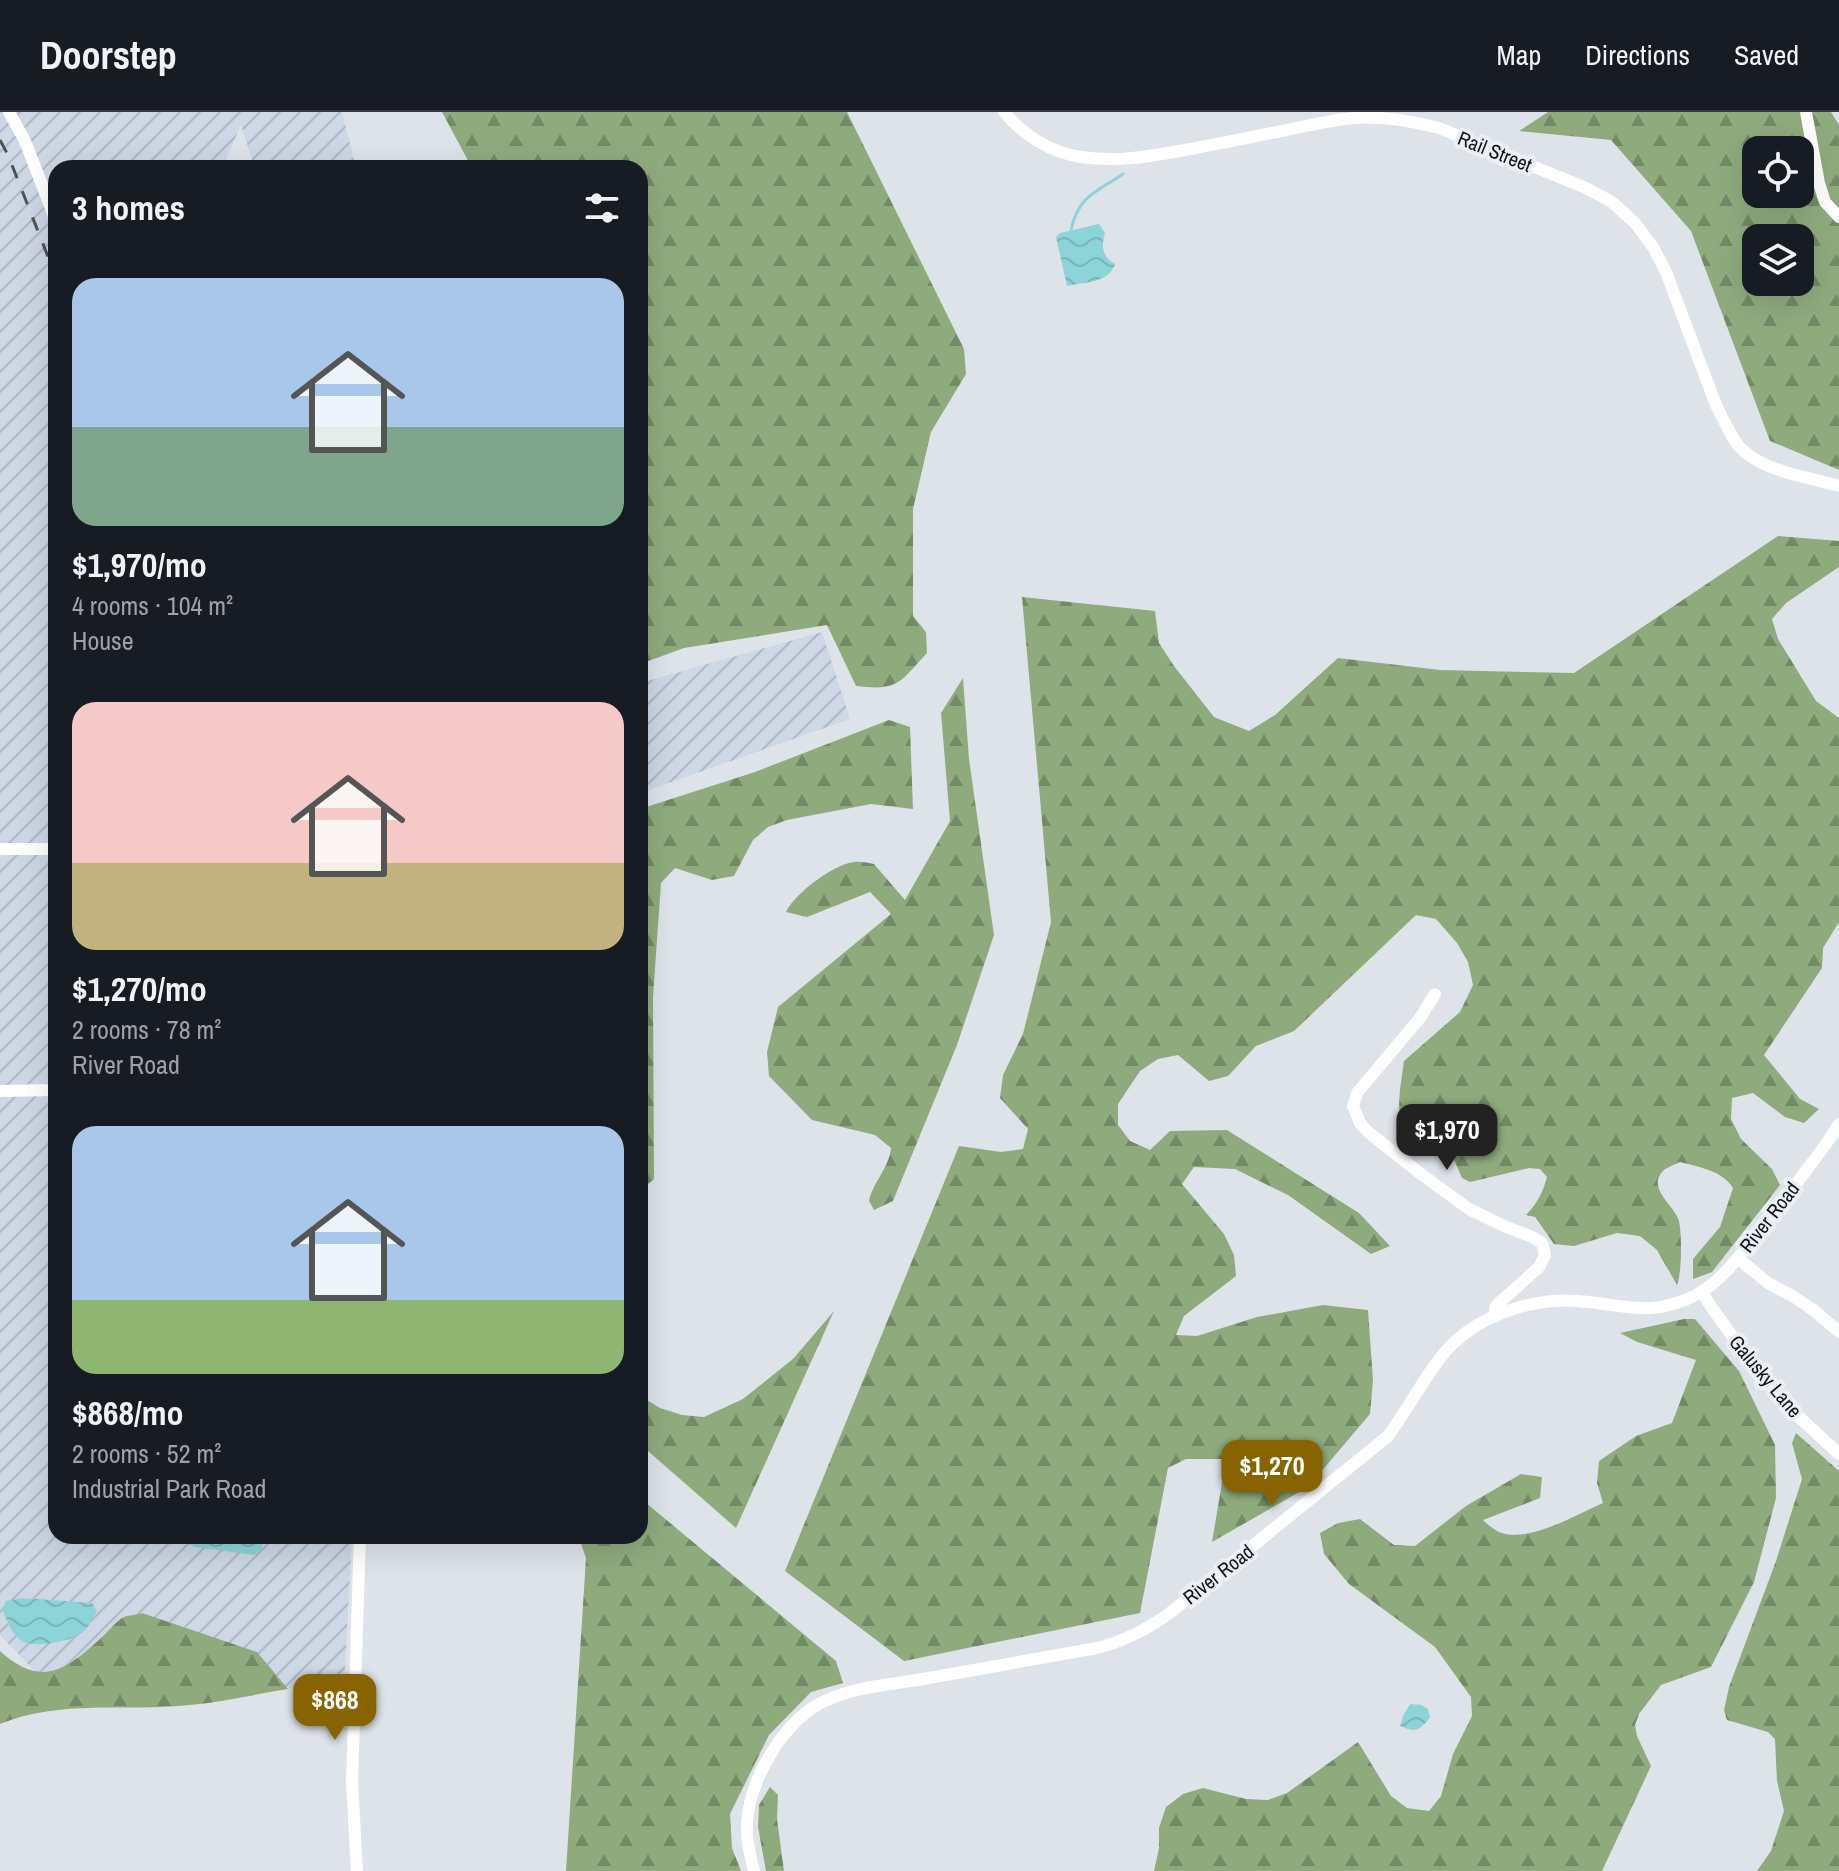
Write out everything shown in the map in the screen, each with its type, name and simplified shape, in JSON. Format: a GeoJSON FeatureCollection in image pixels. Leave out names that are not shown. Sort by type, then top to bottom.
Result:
{"type":"FeatureCollection","features":[{"type":"Feature","properties":{"kind":"street"},"geometry":{"type":"LineString","coordinates":[[9,112],[25,141],[48,200]]}},
{"type":"Feature","properties":{"kind":"street","name":"Rail Street"},"geometry":{"type":"LineString","coordinates":[[1004,112],[1030,137],[1057,150],[1080,157],[1105,159],[1163,154],[1356,118],[1415,122],[1439,128],[1586,188],[1612,202],[1635,223],[1653,247],[1666,272],[1716,405],[1739,446],[1764,465],[1839,486]]}},
{"type":"Feature","properties":{"kind":"street"},"geometry":{"type":"LineString","coordinates":[[1806,112],[1822,193],[1825,202],[1839,217]]}},
{"type":"Feature","properties":{"kind":"street"},"geometry":{"type":"LineString","coordinates":[[0,849],[48,849]]}},
{"type":"Feature","properties":{"kind":"street"},"geometry":{"type":"LineString","coordinates":[[1435,994],[1420,1018],[1357,1093],[1353,1106],[1360,1123],[1368,1132],[1442,1190],[1483,1217],[1542,1243],[1545,1255],[1539,1267],[1499,1303],[1495,1308],[1495,1317]]}},
{"type":"Feature","properties":{"kind":"street"},"geometry":{"type":"LineString","coordinates":[[0,1091],[48,1090]]}},
{"type":"Feature","properties":{"kind":"street","name":"River Road"},"geometry":{"type":"LineString","coordinates":[[754,1871],[747,1840],[754,1791],[784,1734],[811,1709],[827,1700],[872,1688],[1114,1644],[1155,1624],[1387,1437],[1403,1418],[1446,1351],[1468,1331],[1528,1305],[1585,1301],[1642,1310],[1662,1308],[1702,1291],[1738,1258],[1839,1124]]}},
{"type":"Feature","properties":{"kind":"street"},"geometry":{"type":"LineString","coordinates":[[1738,1258],[1768,1283],[1816,1312],[1839,1332]]}},
{"type":"Feature","properties":{"kind":"street","name":"Galusky Lane"},"geometry":{"type":"LineString","coordinates":[[1702,1291],[1757,1371],[1798,1416],[1839,1454]]}},
{"type":"Feature","properties":{"kind":"street"},"geometry":{"type":"LineString","coordinates":[[357,1871],[352,1781],[360,1544]]}},
{"type":"Feature","properties":{"kind":"shaded area"},"geometry":{"type":"Polygon","coordinates":[[[0,112],[342,112],[354,160],[252,160],[241,125],[226,160],[48,160],[48,1544],[352,1544],[344,1687],[55,1692],[0,1635],[0,112]]]}},
{"type":"Feature","properties":{"kind":"shaded area"},"geometry":{"type":"Polygon","coordinates":[[[822,632],[850,719],[648,790],[648,681],[822,632]]]}},
{"type":"Feature","properties":{"kind":"green space"},"geometry":{"type":"Polygon","coordinates":[[[442,112],[847,112],[964,349],[966,374],[931,432],[913,509],[913,616],[926,632],[927,653],[904,678],[890,686],[856,686],[827,625],[684,648],[648,661],[648,160],[468,160],[442,112]]]}},
{"type":"Feature","properties":{"kind":"green space"},"geometry":{"type":"Polygon","coordinates":[[[1548,112],[1831,112],[1839,125],[1839,470],[1770,441],[1691,231],[1611,140],[1519,131],[1548,112]]]}},
{"type":"Feature","properties":{"kind":"green space"},"geometry":{"type":"Polygon","coordinates":[[[1778,536],[1839,541],[1839,567],[1786,603],[1772,619],[1778,639],[1816,701],[1839,718],[1839,922],[1823,948],[1822,968],[1764,1055],[1800,1099],[1819,1109],[1804,1123],[1785,1117],[1753,1093],[1732,1098],[1731,1119],[1741,1139],[1772,1169],[1780,1185],[1712,1272],[1693,1279],[1693,1259],[1720,1227],[1733,1188],[1723,1177],[1710,1170],[1680,1162],[1659,1177],[1663,1197],[1679,1221],[1681,1253],[1677,1285],[1657,1250],[1640,1236],[1617,1233],[1574,1246],[1554,1244],[1535,1217],[1526,1215],[1541,1193],[1547,1177],[1540,1169],[1529,1168],[1470,1182],[1462,1178],[1449,1148],[1408,1138],[1399,1111],[1404,1061],[1460,1012],[1473,985],[1468,962],[1457,943],[1436,919],[1416,915],[1294,1031],[1256,1046],[1228,1076],[1209,1081],[1178,1055],[1158,1059],[1140,1071],[1118,1104],[1118,1125],[1130,1141],[1150,1150],[1170,1131],[1227,1130],[1359,1213],[1390,1246],[1371,1254],[1288,1195],[1235,1169],[1194,1167],[1182,1184],[1224,1234],[1234,1255],[1236,1276],[1184,1316],[1176,1335],[1197,1336],[1257,1317],[1323,1305],[1368,1310],[1373,1380],[1370,1414],[1308,1487],[1212,1542],[1226,1459],[1186,1459],[1168,1468],[1140,1613],[904,1661],[785,1571],[959,1146],[1001,1152],[1023,1149],[1028,1129],[1000,1098],[1003,1075],[1023,1034],[1051,922],[1022,597],[1155,611],[1159,643],[1174,666],[1214,717],[1249,731],[1275,715],[1338,658],[1440,670],[1574,673],[1778,536]]]}},
{"type":"Feature","properties":{"kind":"green space"},"geometry":{"type":"Polygon","coordinates":[[[963,678],[969,759],[994,935],[957,1045],[893,1201],[874,1210],[869,1201],[891,1148],[875,1135],[812,1120],[769,1076],[767,1052],[778,1007],[891,914],[870,892],[807,917],[786,912],[798,896],[816,881],[836,868],[854,862],[874,864],[905,900],[950,821],[941,713],[963,678]]]}},
{"type":"Feature","properties":{"kind":"green space"},"geometry":{"type":"Polygon","coordinates":[[[889,720],[910,727],[913,809],[871,804],[787,820],[768,827],[753,840],[734,876],[712,880],[675,868],[661,883],[653,997],[654,1179],[648,1184],[648,806],[755,772],[889,720]]]}},
{"type":"Feature","properties":{"kind":"green space"},"geometry":{"type":"Polygon","coordinates":[[[834,1311],[736,1528],[648,1451],[648,1401],[682,1415],[704,1417],[743,1399],[793,1359],[834,1311]]]}},
{"type":"Feature","properties":{"kind":"green space"},"geometry":{"type":"Polygon","coordinates":[[[1695,1319],[1739,1371],[1775,1445],[1776,1498],[1754,1582],[1711,1667],[1661,1685],[1639,1714],[1635,1725],[1637,1736],[1651,1766],[1602,1871],[1154,1871],[1159,1828],[1166,1807],[1183,1794],[1203,1788],[1246,1799],[1268,1800],[1287,1793],[1358,1742],[1391,1796],[1407,1808],[1429,1811],[1441,1796],[1453,1754],[1472,1716],[1471,1697],[1435,1647],[1349,1584],[1324,1554],[1320,1533],[1338,1523],[1360,1519],[1394,1545],[1415,1546],[1466,1506],[1521,1474],[1542,1477],[1540,1498],[1483,1520],[1499,1532],[1511,1535],[1537,1531],[1603,1503],[1597,1483],[1599,1461],[1636,1436],[1672,1423],[1696,1360],[1637,1342],[1620,1333],[1695,1319]]]}},
{"type":"Feature","properties":{"kind":"green space"},"geometry":{"type":"Polygon","coordinates":[[[1796,1433],[1839,1471],[1839,1871],[1757,1871],[1771,1851],[1784,1811],[1777,1781],[1775,1739],[1768,1732],[1727,1720],[1724,1710],[1729,1687],[1776,1561],[1802,1479],[1792,1443],[1796,1433]]]}},
{"type":"Feature","properties":{"kind":"green space"},"geometry":{"type":"Polygon","coordinates":[[[648,1505],[836,1661],[843,1683],[811,1692],[769,1735],[730,1814],[732,1848],[741,1871],[566,1871],[586,1558],[581,1544],[648,1544],[648,1505]]]}},
{"type":"Feature","properties":{"kind":"green space"},"geometry":{"type":"Polygon","coordinates":[[[142,1613],[257,1652],[288,1689],[190,1705],[47,1711],[0,1724],[0,1651],[28,1669],[52,1671],[76,1659],[121,1619],[142,1613]]]}},
{"type":"Feature","properties":{"kind":"green space"},"geometry":{"type":"Polygon","coordinates":[[[770,1787],[778,1795],[777,1819],[784,1871],[766,1871],[758,1827],[759,1805],[770,1787]]]}},
{"type":"Feature","properties":{"kind":"water"},"geometry":{"type":"Polygon","coordinates":[[[1099,224],[1105,233],[1105,254],[1115,264],[1112,270],[1096,281],[1067,286],[1056,237],[1060,233],[1099,224]]]}},
{"type":"Feature","properties":{"kind":"water"},"geometry":{"type":"Polygon","coordinates":[[[189,1544],[262,1544],[262,1550],[254,1555],[189,1544]]]}},
{"type":"Feature","properties":{"kind":"water"},"geometry":{"type":"Polygon","coordinates":[[[22,1598],[92,1603],[97,1611],[78,1635],[53,1643],[28,1643],[15,1635],[2,1609],[6,1601],[22,1598]]]}},
{"type":"Feature","properties":{"kind":"water"},"geometry":{"type":"Polygon","coordinates":[[[1410,1704],[1428,1709],[1430,1718],[1417,1730],[1400,1726],[1410,1704]]]}},
{"type":"Feature","properties":{"kind":"waterway"},"geometry":{"type":"LineString","coordinates":[[1071,230],[1084,202],[1123,174]]}},
{"type":"Feature","properties":{"kind":"railway"},"geometry":{"type":"LineString","coordinates":[[0,140],[48,257]]}}]}
